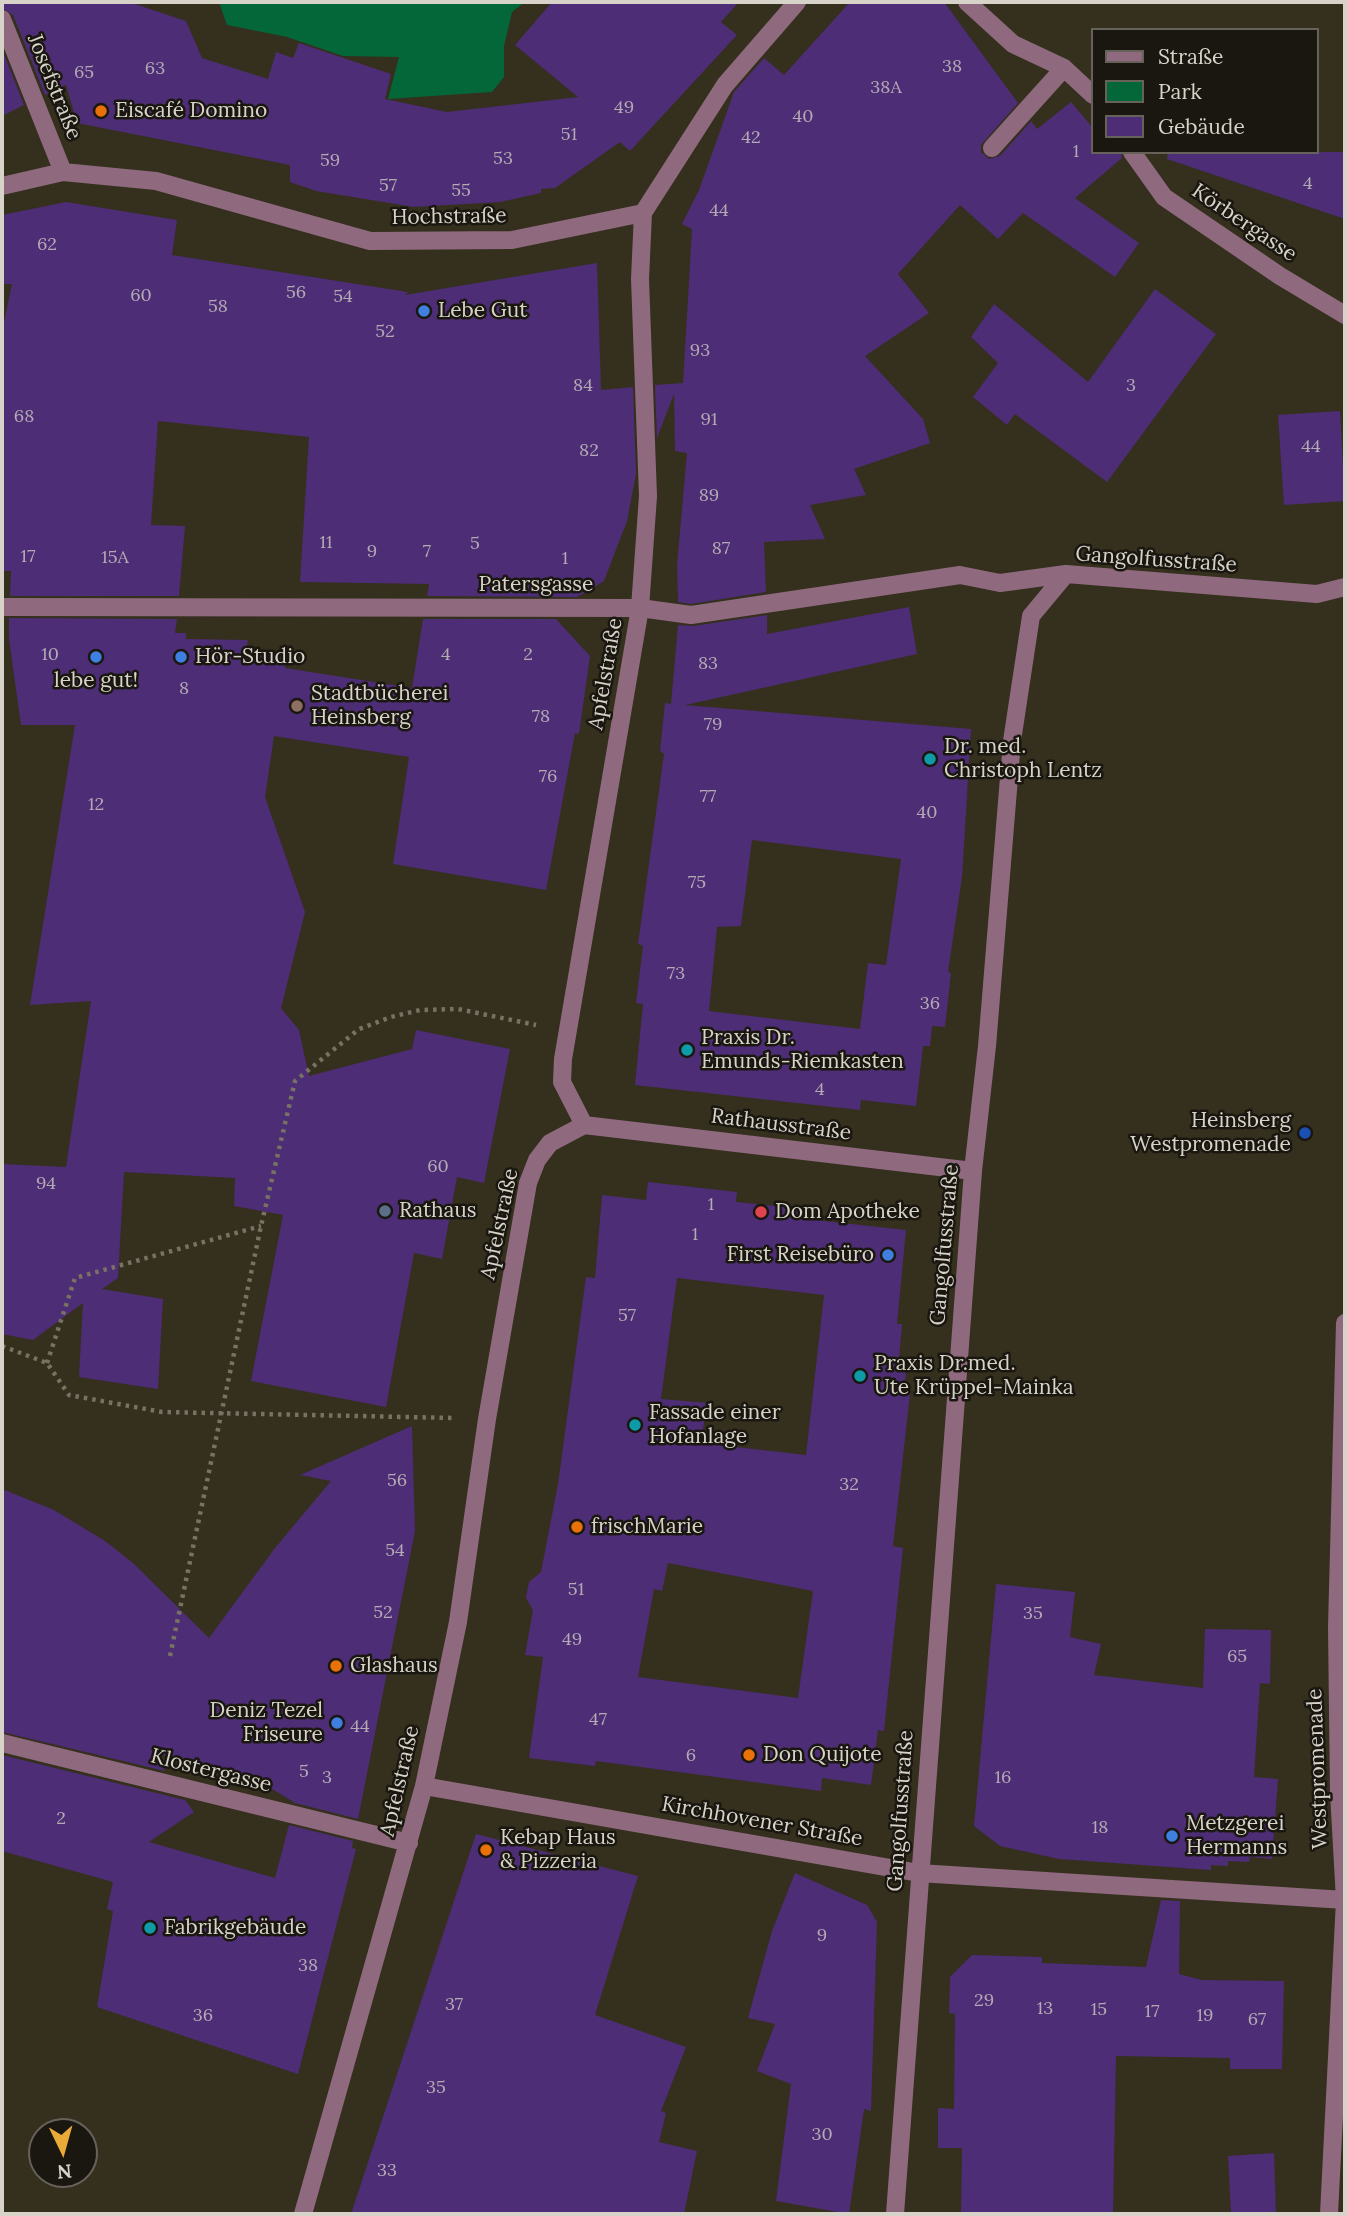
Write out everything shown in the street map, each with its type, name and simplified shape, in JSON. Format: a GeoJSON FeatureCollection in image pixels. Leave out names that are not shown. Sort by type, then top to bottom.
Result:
{"type":"FeatureCollection","features":[{"type":"Feature","properties":{"kind":"street"},"geometry":{"type":"LineString","coordinates":[[643,213],[725,85],[797,2]]}},
{"type":"Feature","properties":{"kind":"street"},"geometry":{"type":"LineString","coordinates":[[967,2],[1013,44],[1064,68],[1092,94]]}},
{"type":"Feature","properties":{"kind":"street","name":"Josefstraße"},"geometry":{"type":"LineString","coordinates":[[2,19],[63,172]]}},
{"type":"Feature","properties":{"kind":"street"},"geometry":{"type":"LineString","coordinates":[[992,148],[1064,68]]}},
{"type":"Feature","properties":{"kind":"street","name":"Körbergasse"},"geometry":{"type":"LineString","coordinates":[[1133,154],[1164,197],[1280,276],[1345,315]]}},
{"type":"Feature","properties":{"kind":"street","name":"Hochstraße"},"geometry":{"type":"LineString","coordinates":[[2,186],[63,172],[156,181],[370,241],[512,240],[643,213]]}},
{"type":"Feature","properties":{"kind":"street","name":"Apfelstraße"},"geometry":{"type":"LineString","coordinates":[[303,2214],[424,1786],[458,1622],[487,1419],[528,1183],[537,1160],[550,1143],[583,1125],[562,1082],[568,1031],[640,608],[648,496],[640,279],[643,213]]}},
{"type":"Feature","properties":{"kind":"street","name":"Patersgasse"},"geometry":{"type":"LineString","coordinates":[[2,607],[640,608],[691,615],[960,575],[1000,583],[1066,574]]}},
{"type":"Feature","properties":{"kind":"street","name":"Gangolfusstraße"},"geometry":{"type":"LineString","coordinates":[[895,2214],[973,1171],[987,1046],[1012,741],[1031,616],[1066,574],[1317,594],[1345,587]]}},
{"type":"Feature","properties":{"kind":"street","name":"Rathausstraße"},"geometry":{"type":"LineString","coordinates":[[583,1125],[973,1171]]}},
{"type":"Feature","properties":{"kind":"street","name":"Westpromenade"},"geometry":{"type":"LineString","coordinates":[[1329,2214],[1345,1900],[1339,1793],[1337,1627],[1345,1323]]}},
{"type":"Feature","properties":{"kind":"street","name":"Klostergasse"},"geometry":{"type":"LineString","coordinates":[[2,1743],[410,1843]]}},
{"type":"Feature","properties":{"kind":"street","name":"Kirchhovener Straße"},"geometry":{"type":"LineString","coordinates":[[424,1786],[919,1873],[1345,1900]]}},
{"type":"Feature","properties":{"kind":"path"},"geometry":{"type":"LineString","coordinates":[[170,1656],[261,1226],[295,1081],[359,1028],[420,1010],[458,1009],[568,1031]]}},
{"type":"Feature","properties":{"kind":"path"},"geometry":{"type":"LineString","coordinates":[[47,1363],[75,1278],[261,1226]]}},
{"type":"Feature","properties":{"kind":"path"},"geometry":{"type":"LineString","coordinates":[[2,1346],[47,1363],[69,1395],[162,1412],[487,1419]]}},
{"type":"Feature","properties":{"kind":"green space"},"geometry":{"type":"Polygon","coordinates":[[[219,2],[525,2],[512,12],[504,46],[504,77],[492,92],[388,99],[399,57],[343,56],[287,37],[227,25],[219,2]]]}},
{"type":"Feature","properties":{"kind":"building"},"geometry":{"type":"Polygon","coordinates":[[[2,2],[129,2],[186,21],[202,58],[268,79],[276,52],[293,58],[299,43],[391,74],[385,99],[447,112],[578,97],[515,45],[552,2],[739,2],[721,22],[737,35],[630,151],[620,142],[555,188],[541,189],[541,193],[500,202],[414,207],[316,191],[290,182],[290,165],[77,123],[66,85],[45,95],[13,15],[2,8],[2,2]]]}},
{"type":"Feature","properties":{"kind":"building"},"geometry":{"type":"Polygon","coordinates":[[[850,2],[944,2],[1018,103],[981,145],[981,152],[989,159],[1000,156],[1031,121],[1037,129],[1071,102],[1092,127],[1092,154],[1121,154],[1122,158],[1075,198],[1139,243],[1115,277],[1023,213],[998,239],[960,205],[898,274],[929,313],[865,356],[923,419],[930,443],[854,469],[866,495],[810,505],[825,539],[764,542],[766,592],[691,604],[678,602],[677,565],[687,453],[675,451],[674,394],[657,438],[655,385],[683,383],[692,229],[682,224],[699,190],[734,92],[764,58],[784,75],[850,2]]]}},
{"type":"Feature","properties":{"kind":"building"},"geometry":{"type":"Polygon","coordinates":[[[2,49],[24,105],[2,116],[2,49]]]}},
{"type":"Feature","properties":{"kind":"building"},"geometry":{"type":"Polygon","coordinates":[[[1345,152],[1345,219],[1167,159],[1168,154],[1345,152]]]}},
{"type":"Feature","properties":{"kind":"building"},"geometry":{"type":"Polygon","coordinates":[[[66,202],[177,220],[172,255],[408,292],[405,295],[597,263],[601,390],[633,387],[636,474],[627,521],[604,581],[577,597],[427,596],[429,584],[300,582],[309,437],[158,421],[151,525],[185,526],[179,596],[10,596],[11,571],[2,571],[2,332],[12,284],[2,284],[2,215],[66,202]]]}},
{"type":"Feature","properties":{"kind":"building"},"geometry":{"type":"Polygon","coordinates":[[[1155,289],[1216,334],[1107,482],[1015,414],[1007,425],[973,397],[998,363],[971,337],[994,304],[1088,382],[1155,289]]]}},
{"type":"Feature","properties":{"kind":"building"},"geometry":{"type":"Polygon","coordinates":[[[1340,411],[1345,501],[1284,505],[1278,415],[1340,411]]]}},
{"type":"Feature","properties":{"kind":"building"},"geometry":{"type":"Polygon","coordinates":[[[909,607],[917,654],[685,705],[971,729],[962,877],[948,972],[951,973],[945,1027],[932,1026],[930,1046],[923,1046],[916,1106],[861,1100],[860,1110],[635,1085],[643,1004],[636,1003],[643,946],[638,944],[664,754],[660,751],[665,703],[671,704],[678,625],[693,626],[767,615],[767,634],[909,607]],[[752,840],[741,926],[717,927],[709,1011],[860,1029],[868,963],[886,965],[901,859],[752,840]]]}},
{"type":"Feature","properties":{"kind":"building"},"geometry":{"type":"Polygon","coordinates":[[[9,618],[177,619],[175,633],[186,633],[186,639],[248,640],[246,652],[286,659],[285,668],[412,688],[423,619],[556,619],[590,656],[579,734],[575,733],[546,890],[393,864],[409,757],[274,736],[265,797],[305,912],[281,1008],[299,1030],[309,1076],[412,1049],[416,1030],[510,1049],[484,1183],[457,1177],[442,1259],[414,1253],[386,1407],[251,1381],[283,1215],[234,1206],[235,1178],[124,1172],[118,1278],[102,1289],[163,1299],[158,1389],[79,1377],[83,1303],[33,1340],[2,1334],[2,1164],[66,1167],[91,1001],[30,1005],[75,725],[21,725],[9,639],[9,618]]]}},
{"type":"Feature","properties":{"kind":"building"},"geometry":{"type":"Polygon","coordinates":[[[648,1182],[737,1192],[736,1202],[807,1209],[806,1219],[906,1230],[897,1324],[902,1324],[899,1359],[907,1360],[904,1393],[910,1394],[893,1546],[903,1548],[884,1731],[878,1730],[871,1785],[822,1778],[821,1791],[596,1761],[595,1766],[529,1758],[543,1657],[525,1655],[533,1610],[526,1598],[529,1582],[541,1572],[558,1484],[586,1277],[595,1278],[602,1195],[646,1200],[648,1182]],[[677,1278],[661,1399],[708,1403],[700,1443],[806,1455],[824,1295],[677,1278]],[[668,1563],[662,1591],[654,1589],[638,1677],[798,1698],[813,1591],[668,1563]]]}},
{"type":"Feature","properties":{"kind":"building"},"geometry":{"type":"Polygon","coordinates":[[[412,1426],[415,1531],[358,1819],[295,1803],[254,1778],[152,1752],[165,1771],[2,1732],[2,1489],[54,1510],[105,1541],[133,1563],[209,1638],[275,1548],[331,1481],[300,1475],[412,1426]]]}},
{"type":"Feature","properties":{"kind":"building"},"geometry":{"type":"Polygon","coordinates":[[[996,1584],[1075,1592],[1070,1637],[1101,1644],[1094,1675],[1203,1688],[1205,1629],[1271,1630],[1270,1684],[1260,1683],[1254,1777],[1278,1779],[1272,1859],[1250,1857],[1249,1862],[1228,1861],[1228,1866],[1211,1865],[1211,1870],[1059,1859],[1000,1846],[974,1826],[996,1584]]]}},
{"type":"Feature","properties":{"kind":"building"},"geometry":{"type":"Polygon","coordinates":[[[2,1755],[185,1800],[194,1812],[149,1842],[275,1878],[289,1825],[353,1841],[352,1848],[356,1849],[298,2074],[97,2007],[113,1911],[107,1909],[113,1882],[2,1851],[2,1755]]]}},
{"type":"Feature","properties":{"kind":"building"},"geometry":{"type":"Polygon","coordinates":[[[476,1834],[638,1876],[595,2015],[686,2047],[661,2111],[666,2113],[659,2142],[697,2151],[684,2214],[351,2214],[476,1834]]]}},
{"type":"Feature","properties":{"kind":"building"},"geometry":{"type":"Polygon","coordinates":[[[795,1873],[867,1905],[877,1922],[871,2111],[864,2109],[849,2214],[776,2201],[791,2084],[757,2071],[775,2024],[748,2018],[772,1931],[795,1873]]]}},
{"type":"Feature","properties":{"kind":"building"},"geometry":{"type":"Polygon","coordinates":[[[1161,1900],[1180,1901],[1179,1974],[1202,1980],[1284,1981],[1282,2069],[1230,2069],[1230,2058],[1116,2056],[1113,2214],[961,2214],[962,2148],[938,2148],[938,2108],[954,2109],[955,2014],[949,2013],[950,1977],[972,1955],[1042,1957],[1042,1963],[1146,1967],[1161,1900]]]}},
{"type":"Feature","properties":{"kind":"building"},"geometry":{"type":"Polygon","coordinates":[[[1274,2153],[1276,2214],[1231,2214],[1228,2156],[1274,2153]]]}},
{"type":"Feature","properties":{"kind":"place","name":"Eiscafé Domino"},"geometry":{"type":"Point","coordinates":[101,111]}},
{"type":"Feature","properties":{"kind":"place","name":"Lebe Gut"},"geometry":{"type":"Point","coordinates":[424,311]}},
{"type":"Feature","properties":{"kind":"place","name":"lebe gut!"},"geometry":{"type":"Point","coordinates":[96,657]}},
{"type":"Feature","properties":{"kind":"place","name":"Hör-Studio"},"geometry":{"type":"Point","coordinates":[181,657]}},
{"type":"Feature","properties":{"kind":"place","name":"Stadtbücherei Heinsberg"},"geometry":{"type":"Point","coordinates":[297,706]}},
{"type":"Feature","properties":{"kind":"place","name":"Dr. med. Christoph Lentz"},"geometry":{"type":"Point","coordinates":[930,759]}},
{"type":"Feature","properties":{"kind":"place","name":"Praxis Dr. Emunds-Riemkasten"},"geometry":{"type":"Point","coordinates":[687,1050]}},
{"type":"Feature","properties":{"kind":"place","name":"Heinsberg Westpromenade"},"geometry":{"type":"Point","coordinates":[1305,1133]}},
{"type":"Feature","properties":{"kind":"place","name":"Rathaus"},"geometry":{"type":"Point","coordinates":[385,1211]}},
{"type":"Feature","properties":{"kind":"place","name":"Dom Apotheke"},"geometry":{"type":"Point","coordinates":[761,1212]}},
{"type":"Feature","properties":{"kind":"place","name":"First Reisebüro"},"geometry":{"type":"Point","coordinates":[888,1255]}},
{"type":"Feature","properties":{"kind":"place","name":"Praxis Dr.med. Ute Krüppel-Mainka"},"geometry":{"type":"Point","coordinates":[860,1376]}},
{"type":"Feature","properties":{"kind":"place","name":"Fassade einer Hofanlage"},"geometry":{"type":"Point","coordinates":[635,1425]}},
{"type":"Feature","properties":{"kind":"place","name":"frischMarie"},"geometry":{"type":"Point","coordinates":[577,1527]}},
{"type":"Feature","properties":{"kind":"place","name":"Glashaus"},"geometry":{"type":"Point","coordinates":[336,1666]}},
{"type":"Feature","properties":{"kind":"place","name":"Deniz Tezel Friseure"},"geometry":{"type":"Point","coordinates":[337,1723]}},
{"type":"Feature","properties":{"kind":"place","name":"Don Quijote"},"geometry":{"type":"Point","coordinates":[749,1755]}},
{"type":"Feature","properties":{"kind":"place","name":"Metzgerei Hermanns"},"geometry":{"type":"Point","coordinates":[1172,1836]}},
{"type":"Feature","properties":{"kind":"place","name":"Kebap Haus & Pizzeria"},"geometry":{"type":"Point","coordinates":[486,1850]}},
{"type":"Feature","properties":{"kind":"place","name":"Fabrikgebäude"},"geometry":{"type":"Point","coordinates":[150,1928]}}]}
